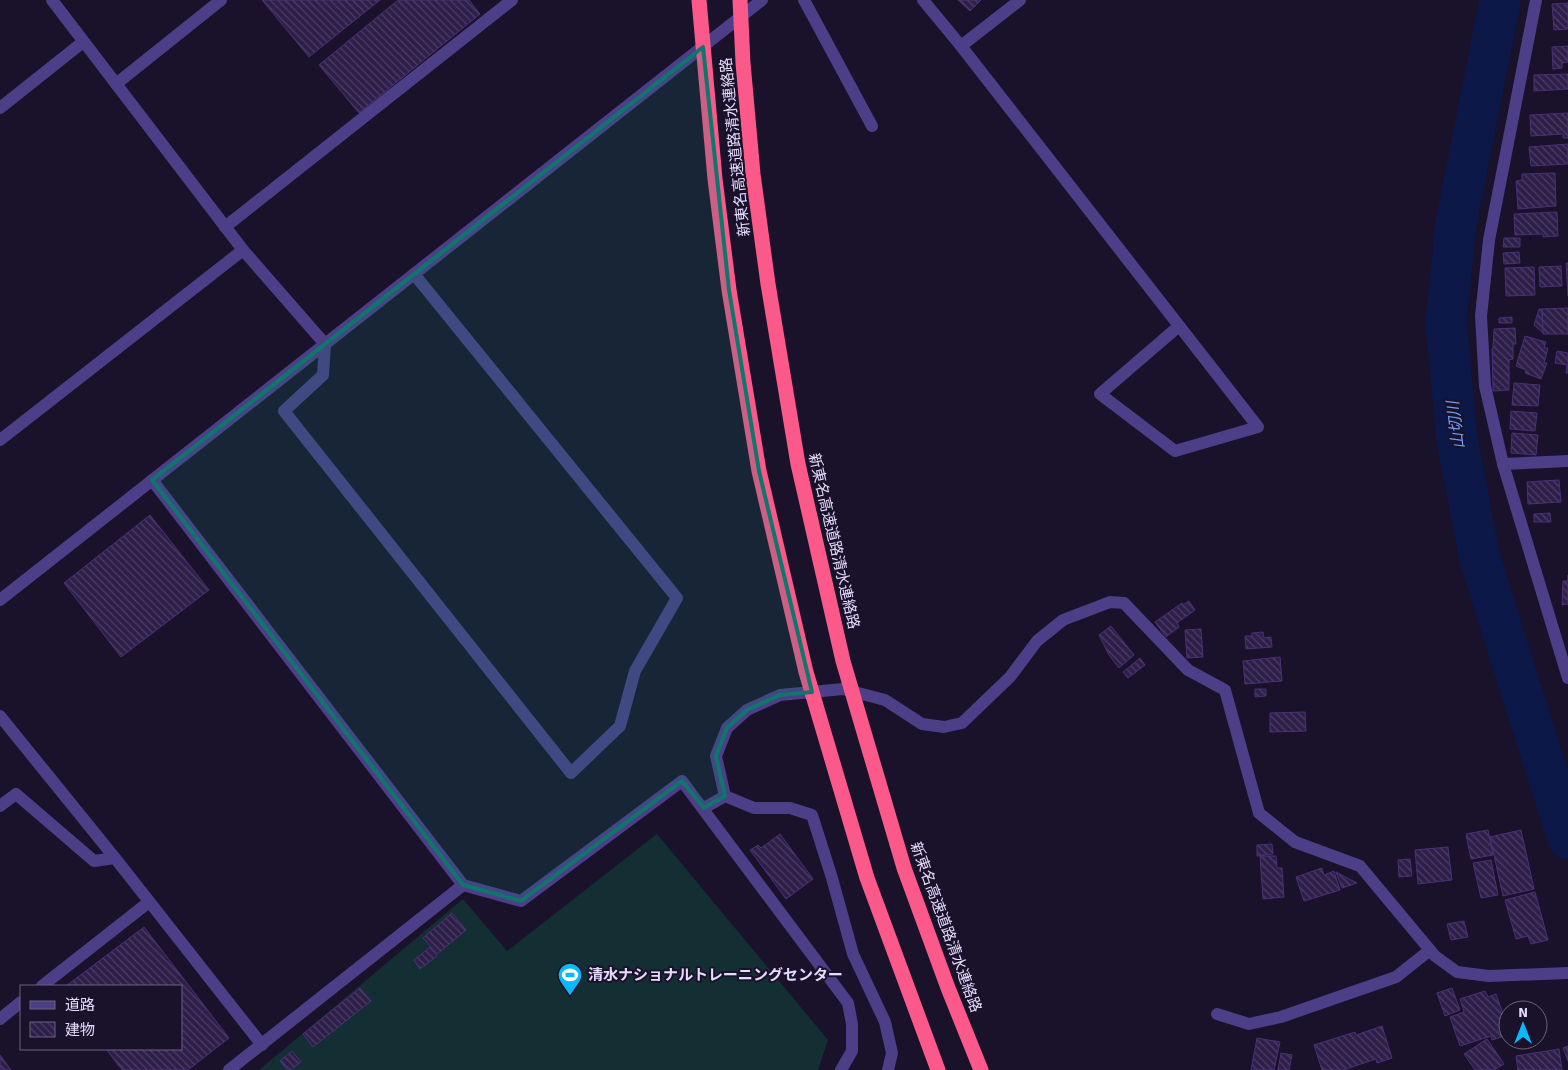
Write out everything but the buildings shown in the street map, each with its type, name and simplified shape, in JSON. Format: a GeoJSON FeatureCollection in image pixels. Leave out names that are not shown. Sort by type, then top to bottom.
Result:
{"type":"FeatureCollection","features":[{"type":"Feature","properties":{"kind":"highway","name":"新東名高速道路清水連絡路"},"geometry":{"type":"LineString","coordinates":[[699,0],[715,179],[728,290],[760,471],[806,672],[862,860],[938,1070]]}},
{"type":"Feature","properties":{"kind":"highway","name":"新東名高速道路清水連絡路"},"geometry":{"type":"LineString","coordinates":[[740,0],[743,63],[753,174],[768,284],[802,482],[843,661],[904,868],[948,988],[981,1070]]}},
{"type":"Feature","properties":{"kind":"street"},"geometry":{"type":"LineString","coordinates":[[52,0],[243,250],[325,344],[323,375],[284,411],[571,773],[620,726],[635,671],[677,598],[414,274]]}},
{"type":"Feature","properties":{"kind":"street"},"geometry":{"type":"LineString","coordinates":[[116,84],[221,0]]}},
{"type":"Feature","properties":{"kind":"street"},"geometry":{"type":"LineString","coordinates":[[225,227],[512,0]]}},
{"type":"Feature","properties":{"kind":"street"},"geometry":{"type":"LineString","coordinates":[[0,600],[762,0]]}},
{"type":"Feature","properties":{"kind":"street"},"geometry":{"type":"LineString","coordinates":[[804,0],[872,126]]}},
{"type":"Feature","properties":{"kind":"street"},"geometry":{"type":"LineString","coordinates":[[923,0],[961,46],[1258,427],[1175,451],[1100,394],[1179,326]]}},
{"type":"Feature","properties":{"kind":"street"},"geometry":{"type":"LineString","coordinates":[[961,46],[1020,0]]}},
{"type":"Feature","properties":{"kind":"street"},"geometry":{"type":"LineString","coordinates":[[1536,0],[1489,240],[1481,316],[1485,386],[1503,464],[1568,678]]}},
{"type":"Feature","properties":{"kind":"street"},"geometry":{"type":"LineString","coordinates":[[0,108],[83,42]]}},
{"type":"Feature","properties":{"kind":"street"},"geometry":{"type":"LineString","coordinates":[[0,440],[243,250]]}},
{"type":"Feature","properties":{"kind":"street"},"geometry":{"type":"LineString","coordinates":[[1503,464],[1568,461]]}},
{"type":"Feature","properties":{"kind":"street"},"geometry":{"type":"LineString","coordinates":[[152,480],[463,884],[521,901],[682,781],[848,1003],[852,1024],[852,1051],[841,1070]]}},
{"type":"Feature","properties":{"kind":"street"},"geometry":{"type":"LineString","coordinates":[[725,796],[716,756],[727,728],[747,710],[780,695],[843,689],[885,700],[922,724],[944,727],[962,723],[1010,677],[1037,641],[1063,620],[1110,602],[1124,603],[1188,670],[1225,690],[1259,813],[1295,842],[1360,866],[1435,956],[1457,972],[1489,976],[1568,973]]}},
{"type":"Feature","properties":{"kind":"street"},"geometry":{"type":"LineString","coordinates":[[0,716],[115,858],[262,1045]]}},
{"type":"Feature","properties":{"kind":"street"},"geometry":{"type":"LineString","coordinates":[[0,806],[16,794],[94,861],[115,858]]}},
{"type":"Feature","properties":{"kind":"street"},"geometry":{"type":"LineString","coordinates":[[704,808],[725,796]]}},
{"type":"Feature","properties":{"kind":"street"},"geometry":{"type":"LineString","coordinates":[[725,796],[754,808],[790,808],[812,815],[853,954],[885,1022],[892,1053],[888,1070]]}},
{"type":"Feature","properties":{"kind":"street"},"geometry":{"type":"LineString","coordinates":[[229,1070],[463,884]]}},
{"type":"Feature","properties":{"kind":"street"},"geometry":{"type":"LineString","coordinates":[[43,985],[149,902]]}},
{"type":"Feature","properties":{"kind":"street"},"geometry":{"type":"LineString","coordinates":[[1217,1014],[1249,1024],[1280,1016],[1396,977],[1430,950]]}},
{"type":"Feature","properties":{"kind":"street"},"geometry":{"type":"LineString","coordinates":[[0,1019],[20,1003]]}},
{"type":"Feature","properties":{"kind":"highlighted area"},"geometry":{"type":"Polygon","coordinates":[[[703,47],[729,290],[759,471],[812,692],[780,695],[747,710],[727,728],[716,756],[725,796],[704,808],[682,781],[521,901],[463,885],[152,480],[703,47]]]}},
{"type":"Feature","properties":{"kind":"green space","name":"清水ナショナルトレーニングセンター"},"geometry":{"type":"Polygon","coordinates":[[[657,834],[828,1040],[818,1070],[259,1070],[463,899],[507,951],[657,834]]]}},
{"type":"Feature","properties":{"kind":"waterway","name":"山切川"},"geometry":{"type":"LineString","coordinates":[[1500,0],[1456,224],[1446,321],[1457,440],[1480,559],[1568,839]]}},
{"type":"Feature","properties":{"kind":"place","name":"清水ナショナルトレーニングセンター"},"geometry":{"type":"Point","coordinates":[570,996]}}]}
